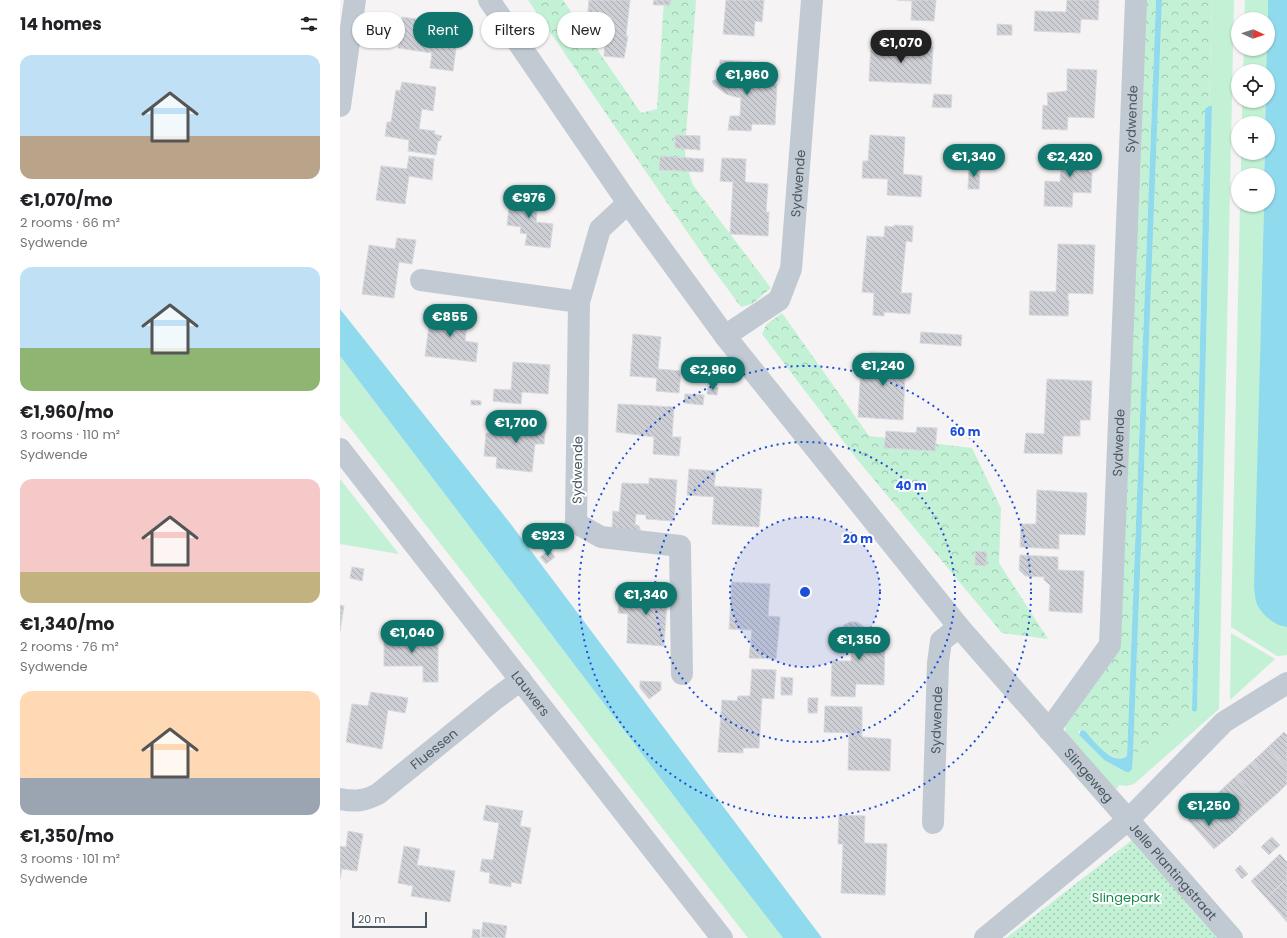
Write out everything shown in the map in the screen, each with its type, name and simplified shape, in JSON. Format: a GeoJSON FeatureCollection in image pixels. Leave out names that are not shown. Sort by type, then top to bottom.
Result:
{"type":"FeatureCollection","features":[{"type":"Feature","properties":{"kind":"street"},"geometry":{"type":"LineString","coordinates":[[340,106],[355,0]]}},
{"type":"Feature","properties":{"kind":"street"},"geometry":{"type":"LineString","coordinates":[[489,0],[628,203],[725,336],[959,627],[1049,730]]}},
{"type":"Feature","properties":{"kind":"street","name":"Sydwende"},"geometry":{"type":"LineString","coordinates":[[725,336],[779,300],[791,269],[812,0]]}},
{"type":"Feature","properties":{"kind":"street","name":"Sydwende"},"geometry":{"type":"LineString","coordinates":[[1049,730],[1110,645],[1136,0]]}},
{"type":"Feature","properties":{"kind":"street","name":"Sydwende"},"geometry":{"type":"LineString","coordinates":[[628,203],[600,229],[579,302],[576,523],[601,537],[680,546],[682,674]]}},
{"type":"Feature","properties":{"kind":"street"},"geometry":{"type":"LineString","coordinates":[[421,280],[579,302]]}},
{"type":"Feature","properties":{"kind":"street","name":"Lauwers"},"geometry":{"type":"LineString","coordinates":[[340,449],[722,938]]}},
{"type":"Feature","properties":{"kind":"street","name":"Sydwende"},"geometry":{"type":"LineString","coordinates":[[933,823],[938,663],[941,640],[959,627]]}},
{"type":"Feature","properties":{"kind":"street","name":"Fluessen"},"geometry":{"type":"LineString","coordinates":[[340,799],[352,801],[367,800],[378,794],[521,680]]}},
{"type":"Feature","properties":{"kind":"street","name":"Jelle Plantingstraat"},"geometry":{"type":"LineString","coordinates":[[1232,938],[1128,820],[1224,722],[1287,683]]}},
{"type":"Feature","properties":{"kind":"street","name":"Slingeweg"},"geometry":{"type":"LineString","coordinates":[[1049,730],[1128,820]]}},
{"type":"Feature","properties":{"kind":"street"},"geometry":{"type":"LineString","coordinates":[[985,938],[1128,820]]}},
{"type":"Feature","properties":{"kind":"green space"},"geometry":{"type":"Polygon","coordinates":[[[528,0],[563,0],[571,12],[557,12],[557,42],[549,31],[549,12],[536,12],[528,0]]]}},
{"type":"Feature","properties":{"kind":"green space"},"geometry":{"type":"Polygon","coordinates":[[[664,0],[696,0],[685,148],[686,164],[693,185],[771,288],[752,304],[741,307],[710,265],[561,48],[596,48],[641,113],[657,109],[664,0]]]}},
{"type":"Feature","properties":{"kind":"green space"},"geometry":{"type":"Polygon","coordinates":[[[1145,0],[1156,0],[1127,756],[1122,758],[1109,755],[1069,721],[1119,651],[1145,0]]]}},
{"type":"Feature","properties":{"kind":"green space"},"geometry":{"type":"Polygon","coordinates":[[[1162,0],[1212,0],[1209,106],[1205,109],[1193,712],[1133,756],[1162,0]]]}},
{"type":"Feature","properties":{"kind":"green space"},"geometry":{"type":"Polygon","coordinates":[[[1212,0],[1234,0],[1234,12],[1231,12],[1231,56],[1233,56],[1233,64],[1231,64],[1232,108],[1219,709],[1134,784],[1126,786],[1119,785],[1117,789],[1108,783],[1066,733],[1065,725],[1069,721],[1079,731],[1079,735],[1104,760],[1126,772],[1132,769],[1133,756],[1197,710],[1212,107],[1209,106],[1212,0]]]}},
{"type":"Feature","properties":{"kind":"green space"},"geometry":{"type":"Polygon","coordinates":[[[1245,0],[1268,0],[1268,12],[1244,12],[1245,0]]]}},
{"type":"Feature","properties":{"kind":"green space"},"geometry":{"type":"Polygon","coordinates":[[[1244,56],[1267,56],[1266,64],[1243,64],[1244,56]]]}},
{"type":"Feature","properties":{"kind":"green space"},"geometry":{"type":"Polygon","coordinates":[[[1242,108],[1266,108],[1265,116],[1242,116],[1242,108]]]}},
{"type":"Feature","properties":{"kind":"green space"},"geometry":{"type":"Polygon","coordinates":[[[1241,160],[1265,160],[1264,168],[1241,168],[1241,160]]]}},
{"type":"Feature","properties":{"kind":"green space"},"geometry":{"type":"Polygon","coordinates":[[[1240,212],[1264,212],[1260,362],[1282,627],[1287,627],[1287,655],[1277,656],[1231,627],[1240,212]]]}},
{"type":"Feature","properties":{"kind":"green space"},"geometry":{"type":"Polygon","coordinates":[[[782,313],[869,436],[972,448],[1001,508],[999,563],[1048,639],[1002,633],[856,458],[762,334],[766,325],[782,313]]]}},
{"type":"Feature","properties":{"kind":"green space"},"geometry":{"type":"Polygon","coordinates":[[[340,356],[783,938],[748,938],[340,415],[340,356]]]}},
{"type":"Feature","properties":{"kind":"green space"},"geometry":{"type":"Polygon","coordinates":[[[340,479],[399,554],[340,544],[340,479]]]}},
{"type":"Feature","properties":{"kind":"green space"},"geometry":{"type":"Polygon","coordinates":[[[1231,633],[1275,659],[1230,700],[1231,633]]]}},
{"type":"Feature","properties":{"kind":"green space","name":"Slingepark"},"geometry":{"type":"Polygon","coordinates":[[[1132,840],[1218,938],[1006,938],[1132,840]]]}},
{"type":"Feature","properties":{"kind":"water"},"geometry":{"type":"Polygon","coordinates":[[[1156,0],[1162,0],[1133,756],[1132,769],[1129,772],[1126,772],[1104,760],[1079,735],[1081,730],[1085,731],[1098,746],[1116,758],[1127,756],[1156,0]]]}},
{"type":"Feature","properties":{"kind":"water"},"geometry":{"type":"Polygon","coordinates":[[[1268,0],[1287,0],[1287,627],[1275,623],[1261,611],[1255,598],[1254,587],[1264,212],[1275,212],[1275,168],[1264,168],[1265,160],[1275,160],[1275,116],[1265,116],[1266,108],[1275,108],[1275,64],[1266,64],[1267,56],[1275,56],[1275,12],[1268,12],[1268,0]]]}},
{"type":"Feature","properties":{"kind":"water"},"geometry":{"type":"Polygon","coordinates":[[[1212,106],[1197,710],[1195,712],[1192,711],[1205,109],[1212,106]]]}},
{"type":"Feature","properties":{"kind":"water"},"geometry":{"type":"Polygon","coordinates":[[[340,309],[510,523],[822,938],[783,938],[721,858],[340,356],[340,309]]]}},
{"type":"Feature","properties":{"kind":"building"},"geometry":{"type":"Polygon","coordinates":[[[589,0],[630,0],[626,36],[628,36],[624,58],[604,56],[605,48],[615,48],[615,12],[588,12],[589,0]]]}},
{"type":"Feature","properties":{"kind":"building"},"geometry":{"type":"Polygon","coordinates":[[[654,0],[671,0],[670,5],[653,5],[654,0]]]}},
{"type":"Feature","properties":{"kind":"building"},"geometry":{"type":"Polygon","coordinates":[[[726,0],[764,0],[762,22],[755,21],[754,36],[723,34],[726,0]]]}},
{"type":"Feature","properties":{"kind":"building"},"geometry":{"type":"Polygon","coordinates":[[[897,0],[936,0],[934,21],[911,20],[912,1],[897,0]]]}},
{"type":"Feature","properties":{"kind":"building"},"geometry":{"type":"Polygon","coordinates":[[[1067,0],[1099,0],[1098,20],[1081,19],[1080,33],[1034,31],[1035,11],[1066,12],[1067,0]]]}},
{"type":"Feature","properties":{"kind":"building"},"geometry":{"type":"Polygon","coordinates":[[[405,17],[413,18],[413,48],[456,48],[453,71],[430,68],[432,53],[398,48],[405,48],[405,17]]]}},
{"type":"Feature","properties":{"kind":"building"},"geometry":{"type":"Polygon","coordinates":[[[997,24],[1012,25],[1012,35],[997,35],[997,24]]]}},
{"type":"Feature","properties":{"kind":"building"},"geometry":{"type":"Polygon","coordinates":[[[871,43],[933,47],[931,84],[869,81],[871,43]]]}},
{"type":"Feature","properties":{"kind":"building"},"geometry":{"type":"Polygon","coordinates":[[[720,60],[752,62],[751,83],[777,84],[775,125],[752,124],[751,131],[728,130],[730,116],[740,116],[741,98],[726,94],[714,85],[712,81],[719,78],[720,60]]]}},
{"type":"Feature","properties":{"kind":"building"},"geometry":{"type":"Polygon","coordinates":[[[1067,69],[1097,70],[1094,118],[1068,117],[1067,130],[1042,129],[1043,105],[1048,106],[1047,93],[1067,91],[1067,69]]]}},
{"type":"Feature","properties":{"kind":"building"},"geometry":{"type":"Polygon","coordinates":[[[402,82],[436,87],[433,111],[422,109],[419,129],[435,131],[434,134],[442,136],[440,141],[438,141],[436,155],[408,151],[409,140],[385,136],[387,122],[391,122],[396,90],[400,91],[402,82]]]}},
{"type":"Feature","properties":{"kind":"building"},"geometry":{"type":"Polygon","coordinates":[[[934,94],[952,95],[951,108],[932,107],[934,94]]]}},
{"type":"Feature","properties":{"kind":"building"},"geometry":{"type":"Polygon","coordinates":[[[675,135],[700,136],[700,150],[675,148],[675,135]]]}},
{"type":"Feature","properties":{"kind":"building"},"geometry":{"type":"Polygon","coordinates":[[[870,135],[905,137],[903,174],[922,176],[921,197],[887,195],[888,179],[862,178],[863,161],[868,161],[870,135]]]}},
{"type":"Feature","properties":{"kind":"building"},"geometry":{"type":"Polygon","coordinates":[[[1062,147],[1090,148],[1089,172],[1092,173],[1091,193],[1073,192],[1072,207],[1044,206],[1045,181],[1060,182],[1062,147]]]}},
{"type":"Feature","properties":{"kind":"building"},"geometry":{"type":"Polygon","coordinates":[[[409,156],[434,159],[432,180],[409,176],[405,204],[376,200],[381,166],[407,169],[409,156]]]}},
{"type":"Feature","properties":{"kind":"building"},"geometry":{"type":"Polygon","coordinates":[[[660,156],[704,159],[703,172],[659,170],[660,156]]]}},
{"type":"Feature","properties":{"kind":"building"},"geometry":{"type":"Polygon","coordinates":[[[722,158],[746,159],[745,182],[768,184],[766,212],[769,212],[768,236],[730,234],[733,182],[720,181],[722,158]]]}},
{"type":"Feature","properties":{"kind":"building"},"geometry":{"type":"Polygon","coordinates":[[[969,167],[980,168],[979,189],[968,189],[969,167]]]}},
{"type":"Feature","properties":{"kind":"building"},"geometry":{"type":"Polygon","coordinates":[[[511,191],[539,194],[536,222],[553,224],[550,248],[525,245],[527,234],[520,233],[521,227],[507,225],[511,191]]]}},
{"type":"Feature","properties":{"kind":"building"},"geometry":{"type":"Polygon","coordinates":[[[894,225],[913,226],[912,242],[906,241],[901,293],[912,293],[910,314],[884,312],[884,316],[873,315],[874,293],[862,292],[867,236],[884,237],[885,226],[894,227],[894,225]]]}},
{"type":"Feature","properties":{"kind":"building"},"geometry":{"type":"Polygon","coordinates":[[[397,238],[416,240],[412,264],[399,262],[394,298],[362,294],[369,245],[395,249],[397,238]]]}},
{"type":"Feature","properties":{"kind":"building"},"geometry":{"type":"Polygon","coordinates":[[[1058,244],[1095,245],[1093,294],[1068,293],[1068,316],[1029,315],[1030,291],[1056,292],[1058,244]]]}},
{"type":"Feature","properties":{"kind":"building"},"geometry":{"type":"Polygon","coordinates":[[[431,311],[468,316],[465,341],[478,343],[476,362],[425,356],[431,311]]]}},
{"type":"Feature","properties":{"kind":"building"},"geometry":{"type":"Polygon","coordinates":[[[921,332],[962,335],[961,346],[920,343],[921,332]]]}},
{"type":"Feature","properties":{"kind":"building"},"geometry":{"type":"Polygon","coordinates":[[[633,334],[661,337],[658,369],[681,371],[679,393],[656,391],[657,378],[630,376],[633,334]]]}},
{"type":"Feature","properties":{"kind":"building"},"geometry":{"type":"Polygon","coordinates":[[[870,352],[906,354],[903,420],[858,417],[861,367],[869,367],[870,352]]]}},
{"type":"Feature","properties":{"kind":"building"},"geometry":{"type":"Polygon","coordinates":[[[513,362],[550,365],[548,394],[522,392],[521,404],[493,401],[494,389],[511,390],[513,362]]]}},
{"type":"Feature","properties":{"kind":"building"},"geometry":{"type":"Polygon","coordinates":[[[1047,379],[1092,381],[1090,420],[1080,420],[1080,436],[1063,436],[1062,454],[1024,453],[1026,433],[1044,434],[1047,379]]]}},
{"type":"Feature","properties":{"kind":"building"},"geometry":{"type":"Polygon","coordinates":[[[708,387],[718,387],[717,395],[707,394],[708,387]]]}},
{"type":"Feature","properties":{"kind":"building"},"geometry":{"type":"Polygon","coordinates":[[[685,394],[704,395],[703,405],[684,403],[685,394]]]}},
{"type":"Feature","properties":{"kind":"building"},"geometry":{"type":"Polygon","coordinates":[[[471,400],[481,401],[481,405],[471,405],[471,400]]]}},
{"type":"Feature","properties":{"kind":"building"},"geometry":{"type":"Polygon","coordinates":[[[618,404],[674,407],[672,437],[681,437],[679,456],[653,454],[654,437],[616,432],[618,404]]]}},
{"type":"Feature","properties":{"kind":"building"},"geometry":{"type":"Polygon","coordinates":[[[501,418],[546,421],[544,444],[535,444],[532,472],[496,468],[497,457],[484,456],[486,433],[500,435],[501,418]]]}},
{"type":"Feature","properties":{"kind":"building"},"geometry":{"type":"Polygon","coordinates":[[[917,427],[937,428],[935,451],[884,448],[886,431],[916,433],[917,427]]]}},
{"type":"Feature","properties":{"kind":"building"},"geometry":{"type":"Polygon","coordinates":[[[689,469],[716,471],[714,486],[762,489],[759,527],[712,524],[714,497],[687,495],[689,469]]]}},
{"type":"Feature","properties":{"kind":"building"},"geometry":{"type":"Polygon","coordinates":[[[649,478],[677,480],[674,521],[646,519],[646,515],[636,514],[635,524],[639,526],[641,532],[612,528],[613,511],[619,512],[622,483],[649,484],[649,478]]]}},
{"type":"Feature","properties":{"kind":"building"},"geometry":{"type":"Polygon","coordinates":[[[1037,490],[1087,493],[1085,535],[1059,534],[1059,549],[1020,547],[1021,524],[1036,524],[1037,490]]]}},
{"type":"Feature","properties":{"kind":"building"},"geometry":{"type":"Polygon","coordinates":[[[549,550],[555,557],[546,564],[540,557],[549,550]]]}},
{"type":"Feature","properties":{"kind":"building"},"geometry":{"type":"Polygon","coordinates":[[[975,551],[987,552],[986,566],[975,565],[975,551]]]}},
{"type":"Feature","properties":{"kind":"building"},"geometry":{"type":"Polygon","coordinates":[[[1020,555],[1058,557],[1058,570],[1084,571],[1082,613],[1049,611],[1050,585],[1044,580],[1044,577],[1025,576],[1019,570],[1020,555]]]}},
{"type":"Feature","properties":{"kind":"building"},"geometry":{"type":"Polygon","coordinates":[[[352,567],[364,569],[362,581],[350,578],[352,567]]]}},
{"type":"Feature","properties":{"kind":"building"},"geometry":{"type":"Polygon","coordinates":[[[732,582],[770,584],[768,616],[780,617],[776,659],[749,658],[752,630],[729,629],[732,582]]]}},
{"type":"Feature","properties":{"kind":"building"},"geometry":{"type":"Polygon","coordinates":[[[643,584],[668,586],[664,646],[627,643],[628,614],[618,613],[619,597],[642,599],[643,584]]]}},
{"type":"Feature","properties":{"kind":"building"},"geometry":{"type":"Polygon","coordinates":[[[340,605],[344,606],[340,631],[340,605]]]}},
{"type":"Feature","properties":{"kind":"building"},"geometry":{"type":"Polygon","coordinates":[[[850,622],[857,622],[863,626],[867,632],[885,633],[884,685],[856,684],[855,697],[831,696],[832,661],[851,661],[851,648],[844,645],[840,639],[840,632],[844,625],[850,622]]]}},
{"type":"Feature","properties":{"kind":"building"},"geometry":{"type":"Polygon","coordinates":[[[384,634],[424,634],[424,644],[438,645],[438,682],[423,682],[423,666],[384,666],[384,634]]]}},
{"type":"Feature","properties":{"kind":"building"},"geometry":{"type":"Polygon","coordinates":[[[752,669],[776,670],[774,699],[762,698],[759,748],[743,748],[743,753],[718,752],[722,700],[737,701],[738,696],[750,696],[752,669]]]}},
{"type":"Feature","properties":{"kind":"building"},"geometry":{"type":"Polygon","coordinates":[[[781,677],[793,678],[792,695],[781,695],[781,677]]]}},
{"type":"Feature","properties":{"kind":"building"},"geometry":{"type":"Polygon","coordinates":[[[640,681],[661,682],[661,690],[649,699],[640,688],[640,681]]]}},
{"type":"Feature","properties":{"kind":"building"},"geometry":{"type":"Polygon","coordinates":[[[371,692],[408,698],[405,713],[388,710],[382,749],[346,742],[352,704],[368,706],[371,692]]]}},
{"type":"Feature","properties":{"kind":"building"},"geometry":{"type":"Polygon","coordinates":[[[808,698],[818,698],[817,713],[808,713],[808,698]]]}},
{"type":"Feature","properties":{"kind":"building"},"geometry":{"type":"Polygon","coordinates":[[[825,706],[862,707],[862,737],[891,739],[890,771],[848,770],[849,733],[824,732],[825,706]]]}},
{"type":"Feature","properties":{"kind":"building"},"geometry":{"type":"Polygon","coordinates":[[[1284,732],[1287,735],[1287,768],[1268,747],[1284,732]]]}},
{"type":"Feature","properties":{"kind":"building"},"geometry":{"type":"Polygon","coordinates":[[[1268,747],[1287,768],[1287,784],[1279,792],[1252,762],[1268,747]]]}},
{"type":"Feature","properties":{"kind":"building"},"geometry":{"type":"Polygon","coordinates":[[[1252,762],[1279,792],[1263,806],[1236,776],[1252,762]]]}},
{"type":"Feature","properties":{"kind":"building"},"geometry":{"type":"Polygon","coordinates":[[[1236,776],[1263,806],[1247,820],[1220,791],[1236,776]]]}},
{"type":"Feature","properties":{"kind":"building"},"geometry":{"type":"Polygon","coordinates":[[[1220,791],[1247,820],[1231,835],[1204,805],[1220,791]]]}},
{"type":"Feature","properties":{"kind":"building"},"geometry":{"type":"Polygon","coordinates":[[[486,805],[523,811],[520,826],[531,828],[521,884],[511,882],[511,887],[489,883],[490,873],[480,871],[482,859],[493,860],[499,823],[483,820],[486,805]]]}},
{"type":"Feature","properties":{"kind":"building"},"geometry":{"type":"Polygon","coordinates":[[[1204,805],[1231,835],[1214,849],[1188,820],[1204,805]]]}},
{"type":"Feature","properties":{"kind":"building"},"geometry":{"type":"Polygon","coordinates":[[[839,815],[865,816],[864,843],[887,844],[885,895],[841,893],[843,844],[838,844],[839,815]]]}},
{"type":"Feature","properties":{"kind":"building"},"geometry":{"type":"Polygon","coordinates":[[[348,831],[363,834],[357,871],[342,869],[340,879],[340,846],[346,847],[348,831]]]}},
{"type":"Feature","properties":{"kind":"building"},"geometry":{"type":"Polygon","coordinates":[[[1272,837],[1280,845],[1274,850],[1266,842],[1272,837]]]}},
{"type":"Feature","properties":{"kind":"building"},"geometry":{"type":"Polygon","coordinates":[[[1266,842],[1274,850],[1269,855],[1261,847],[1266,842]]]}},
{"type":"Feature","properties":{"kind":"building"},"geometry":{"type":"Polygon","coordinates":[[[404,846],[420,849],[417,865],[455,871],[450,902],[411,896],[413,886],[398,883],[404,846]]]}},
{"type":"Feature","properties":{"kind":"building"},"geometry":{"type":"Polygon","coordinates":[[[1280,854],[1287,862],[1287,879],[1266,898],[1251,881],[1280,854]]]}},
{"type":"Feature","properties":{"kind":"building"},"geometry":{"type":"Polygon","coordinates":[[[1240,865],[1248,874],[1242,879],[1235,870],[1240,865]]]}},
{"type":"Feature","properties":{"kind":"building"},"geometry":{"type":"Polygon","coordinates":[[[1287,879],[1287,907],[1280,914],[1266,898],[1287,879]]]}},
{"type":"Feature","properties":{"kind":"building"},"geometry":{"type":"Polygon","coordinates":[[[1287,907],[1287,922],[1280,914],[1287,907]]]}},
{"type":"Feature","properties":{"kind":"building"},"geometry":{"type":"Polygon","coordinates":[[[483,922],[507,926],[505,938],[481,937],[483,922]]]}},
{"type":"Feature","properties":{"kind":"building"},"geometry":{"type":"Polygon","coordinates":[[[473,929],[480,930],[480,938],[472,938],[473,929]]]}}]}
